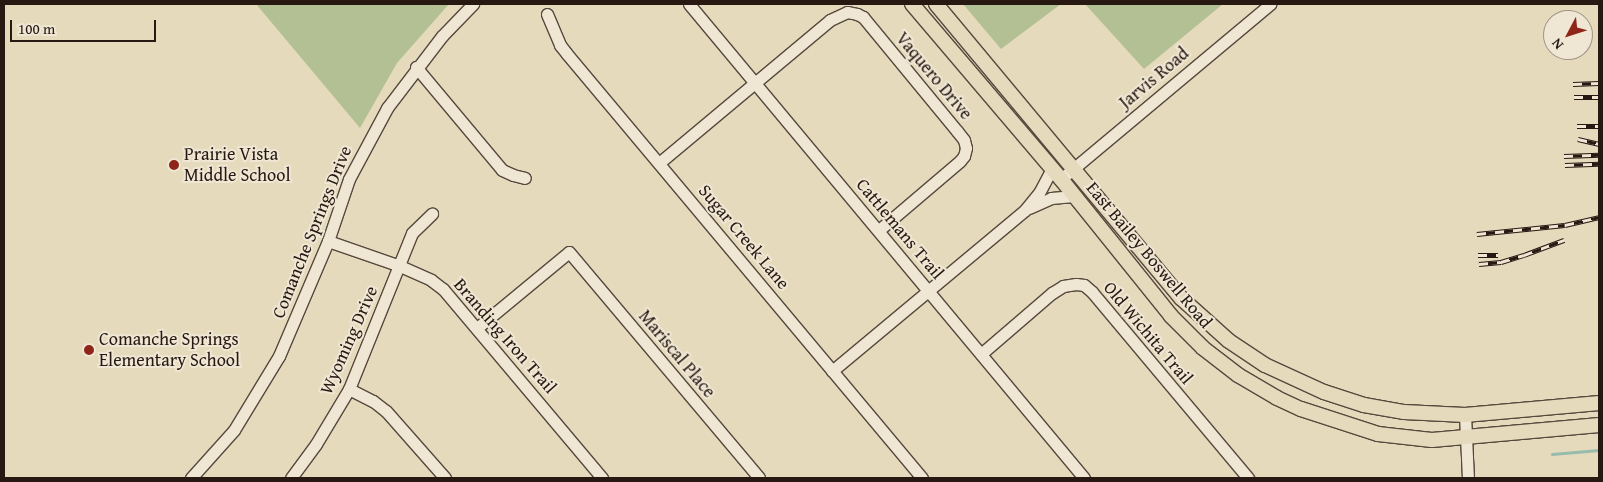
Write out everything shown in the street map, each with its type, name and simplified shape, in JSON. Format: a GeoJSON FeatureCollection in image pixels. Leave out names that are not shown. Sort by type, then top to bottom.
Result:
{"type":"FeatureCollection","features":[{"type":"Feature","properties":{"kind":"main road","name":"East Bailey Boswell Road"},"geometry":{"type":"LineString","coordinates":[[912,4],[1056,174],[1171,316],[1203,348],[1238,375],[1277,398],[1302,409],[1378,434],[1432,440],[1599,425]]}},
{"type":"Feature","properties":{"kind":"main road","name":"East Bailey Boswell Road"},"geometry":{"type":"LineString","coordinates":[[936,4],[1181,298],[1212,328],[1253,357],[1304,384],[1351,401],[1404,412],[1465,415],[1599,403]]}},
{"type":"Feature","properties":{"kind":"street","name":"Comanche Springs Drive"},"geometry":{"type":"LineString","coordinates":[[191,478],[234,430],[268,377],[288,337],[328,241],[349,179],[387,108],[416,67],[457,19],[473,4]]}},
{"type":"Feature","properties":{"kind":"street","name":"Cattlemans Trail"},"geometry":{"type":"LineString","coordinates":[[689,4],[1084,478]]}},
{"type":"Feature","properties":{"kind":"street","name":"Jarvis Road"},"geometry":{"type":"LineString","coordinates":[[1025,210],[1056,174],[1073,169],[1270,4]]}},
{"type":"Feature","properties":{"kind":"street","name":"Vaquero Drive"},"geometry":{"type":"LineString","coordinates":[[756,83],[830,20],[847,12],[863,17],[957,131],[964,140],[966,148],[964,156],[960,161],[878,230]]}},
{"type":"Feature","properties":{"kind":"street","name":"Sugar Creek Lane"},"geometry":{"type":"LineString","coordinates":[[547,14],[560,45],[566,54],[922,478]]}},
{"type":"Feature","properties":{"kind":"street"},"geometry":{"type":"LineString","coordinates":[[416,67],[502,170],[513,176],[525,178]]}},
{"type":"Feature","properties":{"kind":"street"},"geometry":{"type":"LineString","coordinates":[[659,163],[756,83]]}},
{"type":"Feature","properties":{"kind":"street"},"geometry":{"type":"LineString","coordinates":[[832,371],[1025,210],[1051,198],[1074,196]]}},
{"type":"Feature","properties":{"kind":"street","name":"Wyoming Drive"},"geometry":{"type":"LineString","coordinates":[[291,478],[316,444],[349,389],[412,233],[432,214]]}},
{"type":"Feature","properties":{"kind":"street","name":"Branding Iron Trail"},"geometry":{"type":"LineString","coordinates":[[328,241],[400,266],[431,280],[443,289],[602,478]]}},
{"type":"Feature","properties":{"kind":"street","name":"Mariscal Place"},"geometry":{"type":"LineString","coordinates":[[477,328],[569,252],[759,478]]}},
{"type":"Feature","properties":{"kind":"street","name":"Old Wichita Trail"},"geometry":{"type":"LineString","coordinates":[[981,354],[1052,293],[1063,286],[1084,285],[1092,292],[1248,478]]}},
{"type":"Feature","properties":{"kind":"street"},"geometry":{"type":"LineString","coordinates":[[349,389],[373,401],[386,411],[445,478]]}},
{"type":"Feature","properties":{"kind":"street"},"geometry":{"type":"LineString","coordinates":[[1465,415],[1468,478]]}},
{"type":"Feature","properties":{"kind":"green space"},"geometry":{"type":"Polygon","coordinates":[[[256,4],[449,4],[397,63],[360,128],[256,4]]]}},
{"type":"Feature","properties":{"kind":"green space"},"geometry":{"type":"Polygon","coordinates":[[[963,4],[1061,4],[1001,49],[963,4]]]}},
{"type":"Feature","properties":{"kind":"green space"},"geometry":{"type":"Polygon","coordinates":[[[1085,4],[1223,4],[1144,69],[1085,4]]]}},
{"type":"Feature","properties":{"kind":"waterway"},"geometry":{"type":"LineString","coordinates":[[1552,454],[1599,450]]}},
{"type":"Feature","properties":{"kind":"railway"},"geometry":{"type":"LineString","coordinates":[[1573,84],[1599,83]]}},
{"type":"Feature","properties":{"kind":"railway"},"geometry":{"type":"LineString","coordinates":[[1574,97],[1599,97]]}},
{"type":"Feature","properties":{"kind":"railway"},"geometry":{"type":"LineString","coordinates":[[1577,126],[1599,126]]}},
{"type":"Feature","properties":{"kind":"railway"},"geometry":{"type":"LineString","coordinates":[[1578,139],[1599,144]]}},
{"type":"Feature","properties":{"kind":"railway"},"geometry":{"type":"LineString","coordinates":[[1564,156],[1599,155]]}},
{"type":"Feature","properties":{"kind":"railway"},"geometry":{"type":"LineString","coordinates":[[1565,165],[1599,164]]}},
{"type":"Feature","properties":{"kind":"railway"},"geometry":{"type":"LineString","coordinates":[[1477,234],[1565,225],[1599,217]]}},
{"type":"Feature","properties":{"kind":"railway"},"geometry":{"type":"LineString","coordinates":[[1479,264],[1501,262],[1564,240]]}},
{"type":"Feature","properties":{"kind":"railway"},"geometry":{"type":"LineString","coordinates":[[1478,255],[1498,255]]}},
{"type":"Feature","properties":{"kind":"place","name":"Prairie Vista Middle School"},"geometry":{"type":"Point","coordinates":[174,165]}},
{"type":"Feature","properties":{"kind":"place","name":"Comanche Springs Elementary School"},"geometry":{"type":"Point","coordinates":[89,350]}}]}
